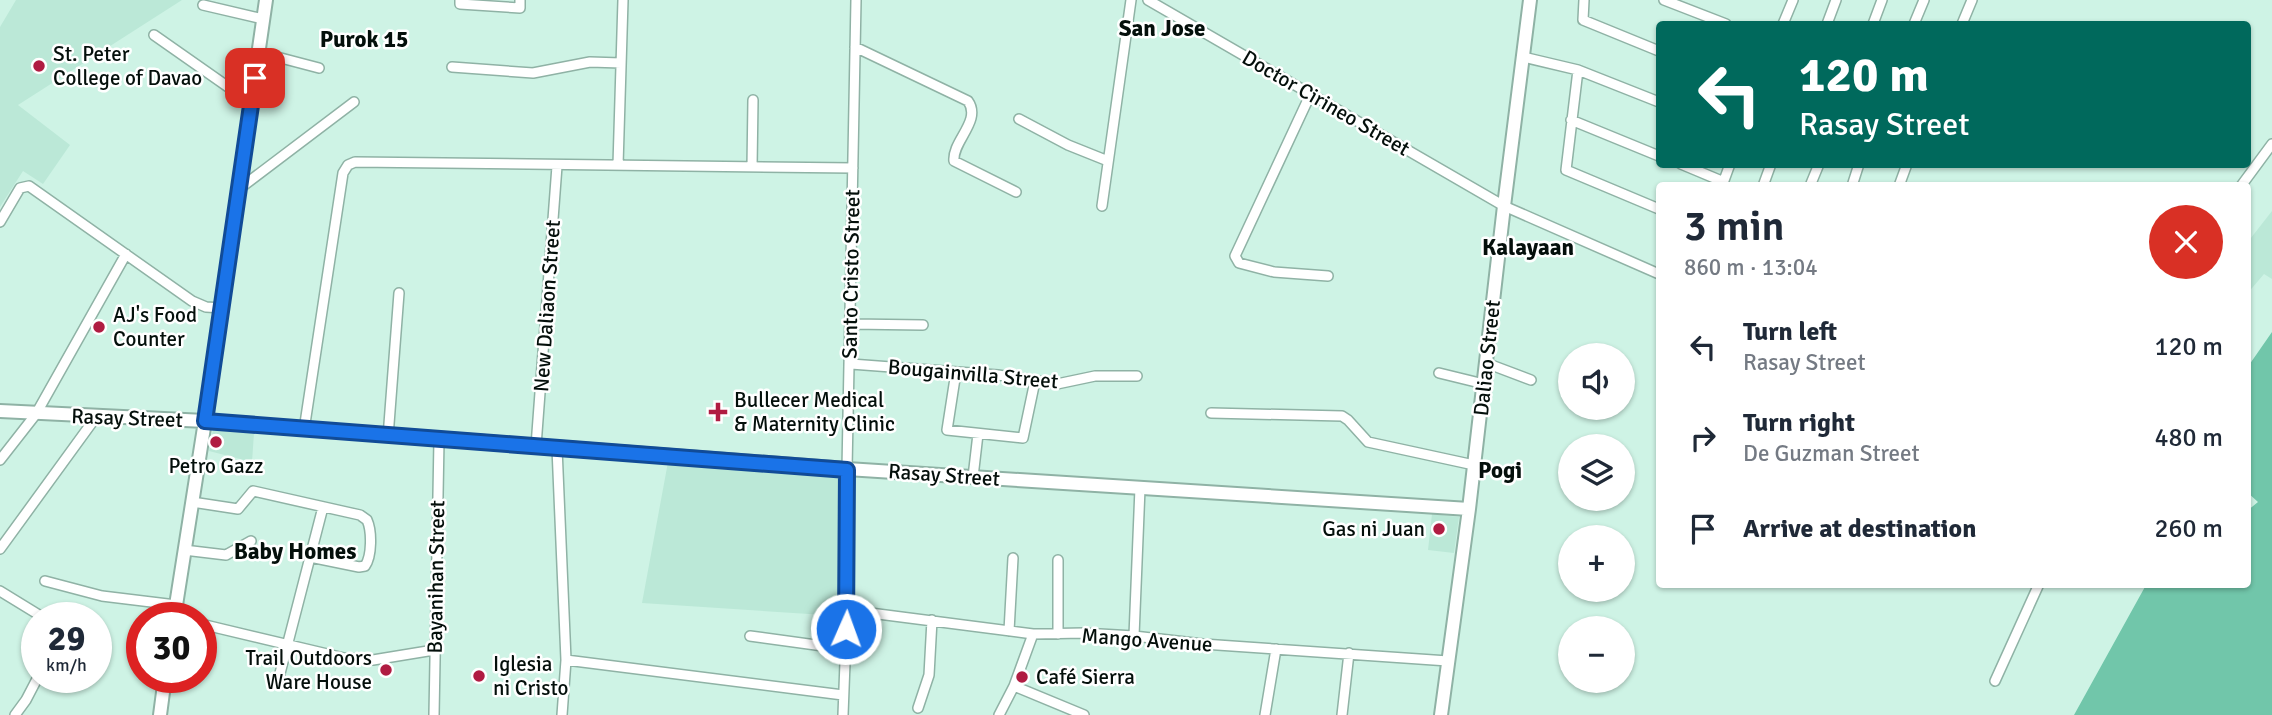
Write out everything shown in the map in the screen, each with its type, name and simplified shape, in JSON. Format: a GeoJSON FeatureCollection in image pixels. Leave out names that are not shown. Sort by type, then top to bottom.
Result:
{"type":"FeatureCollection","features":[{"type":"Feature","properties":{"kind":"street"},"geometry":{"type":"LineString","coordinates":[[176,602],[266,0]]}},
{"type":"Feature","properties":{"kind":"street"},"geometry":{"type":"LineString","coordinates":[[618,166],[623,0]]}},
{"type":"Feature","properties":{"kind":"street","name":"Santo Cristo Street"},"geometry":{"type":"LineString","coordinates":[[843,715],[848,610],[847,470],[856,0]]}},
{"type":"Feature","properties":{"kind":"street"},"geometry":{"type":"LineString","coordinates":[[1102,205],[1131,0]]}},
{"type":"Feature","properties":{"kind":"street","name":"Doctor Cirineo Street"},"geometry":{"type":"LineString","coordinates":[[1148,0],[1504,206],[1656,273]]}},
{"type":"Feature","properties":{"kind":"street","name":"Daliao Street"},"geometry":{"type":"LineString","coordinates":[[1441,715],[1469,509],[1530,0]]}},
{"type":"Feature","properties":{"kind":"street"},"geometry":{"type":"LineString","coordinates":[[1584,0],[1583,20],[1656,50]]}},
{"type":"Feature","properties":{"kind":"street"},"geometry":{"type":"LineString","coordinates":[[1664,0],[1718,21]]}},
{"type":"Feature","properties":{"kind":"street"},"geometry":{"type":"LineString","coordinates":[[1784,21],[1793,0]]}},
{"type":"Feature","properties":{"kind":"street"},"geometry":{"type":"LineString","coordinates":[[1828,21],[1836,0]]}},
{"type":"Feature","properties":{"kind":"street"},"geometry":{"type":"LineString","coordinates":[[1874,21],[1882,0]]}},
{"type":"Feature","properties":{"kind":"street"},"geometry":{"type":"LineString","coordinates":[[1915,21],[1924,0]]}},
{"type":"Feature","properties":{"kind":"street"},"geometry":{"type":"LineString","coordinates":[[1963,21],[1972,0]]}},
{"type":"Feature","properties":{"kind":"street"},"geometry":{"type":"LineString","coordinates":[[460,2],[520,4]]}},
{"type":"Feature","properties":{"kind":"street"},"geometry":{"type":"LineString","coordinates":[[203,5],[263,19]]}},
{"type":"Feature","properties":{"kind":"street"},"geometry":{"type":"LineString","coordinates":[[154,35],[251,103]]}},
{"type":"Feature","properties":{"kind":"street"},"geometry":{"type":"LineString","coordinates":[[855,47],[968,101],[972,108],[971,118],[954,154],[954,161],[1016,192]]}},
{"type":"Feature","properties":{"kind":"street"},"geometry":{"type":"LineString","coordinates":[[258,52],[319,68]]}},
{"type":"Feature","properties":{"kind":"street"},"geometry":{"type":"LineString","coordinates":[[1523,57],[1578,70],[1656,101]]}},
{"type":"Feature","properties":{"kind":"street"},"geometry":{"type":"LineString","coordinates":[[452,67],[533,73],[590,62],[621,63]]}},
{"type":"Feature","properties":{"kind":"street"},"geometry":{"type":"LineString","coordinates":[[1578,70],[1566,170],[1656,208]]}},
{"type":"Feature","properties":{"kind":"street"},"geometry":{"type":"LineString","coordinates":[[1311,93],[1235,256],[1239,263],[1274,272],[1328,276]]}},
{"type":"Feature","properties":{"kind":"street"},"geometry":{"type":"LineString","coordinates":[[752,100],[752,167]]}},
{"type":"Feature","properties":{"kind":"street"},"geometry":{"type":"LineString","coordinates":[[239,189],[354,102]]}},
{"type":"Feature","properties":{"kind":"street"},"geometry":{"type":"LineString","coordinates":[[1019,119],[1108,162]]}},
{"type":"Feature","properties":{"kind":"street"},"geometry":{"type":"LineString","coordinates":[[1572,120],[1656,155]]}},
{"type":"Feature","properties":{"kind":"street"},"geometry":{"type":"LineString","coordinates":[[2244,182],[2272,144]]}},
{"type":"Feature","properties":{"kind":"street"},"geometry":{"type":"LineString","coordinates":[[304,430],[344,170],[348,165],[355,162],[417,162],[853,168]]}},
{"type":"Feature","properties":{"kind":"street","name":"New Daliaon Street"},"geometry":{"type":"LineString","coordinates":[[536,446],[557,166]]}},
{"type":"Feature","properties":{"kind":"street"},"geometry":{"type":"LineString","coordinates":[[1689,168],[1719,182]]}},
{"type":"Feature","properties":{"kind":"street"},"geometry":{"type":"LineString","coordinates":[[0,222],[19,191],[25,186],[32,187],[192,301],[206,307],[222,308]]}},
{"type":"Feature","properties":{"kind":"street"},"geometry":{"type":"LineString","coordinates":[[0,460],[36,414],[126,254]]}},
{"type":"Feature","properties":{"kind":"street"},"geometry":{"type":"LineString","coordinates":[[388,437],[399,293]]}},
{"type":"Feature","properties":{"kind":"street"},"geometry":{"type":"LineString","coordinates":[[851,324],[923,325]]}},
{"type":"Feature","properties":{"kind":"street"},"geometry":{"type":"LineString","coordinates":[[1486,363],[1531,380]]}},
{"type":"Feature","properties":{"kind":"street","name":"Bougainvilla Street"},"geometry":{"type":"LineString","coordinates":[[850,364],[956,372],[1057,384],[1095,376],[1137,376]]}},
{"type":"Feature","properties":{"kind":"street"},"geometry":{"type":"LineString","coordinates":[[956,372],[947,430],[978,434],[1023,438],[1035,381]]}},
{"type":"Feature","properties":{"kind":"street"},"geometry":{"type":"LineString","coordinates":[[1439,373],[1484,384]]}},
{"type":"Feature","properties":{"kind":"street","name":"Rasay Street"},"geometry":{"type":"LineString","coordinates":[[0,411],[205,421],[847,470],[1469,509]]}},
{"type":"Feature","properties":{"kind":"street"},"geometry":{"type":"LineString","coordinates":[[1211,413],[1342,416],[1368,442],[1474,465]]}},
{"type":"Feature","properties":{"kind":"street"},"geometry":{"type":"LineString","coordinates":[[0,549],[96,416]]}},
{"type":"Feature","properties":{"kind":"street"},"geometry":{"type":"LineString","coordinates":[[973,477],[978,434]]}},
{"type":"Feature","properties":{"kind":"street","name":"Bayanihan Street"},"geometry":{"type":"LineString","coordinates":[[434,715],[439,440]]}},
{"type":"Feature","properties":{"kind":"street"},"geometry":{"type":"LineString","coordinates":[[557,448],[566,660],[562,715]]}},
{"type":"Feature","properties":{"kind":"street"},"geometry":{"type":"LineString","coordinates":[[1134,636],[1140,488]]}},
{"type":"Feature","properties":{"kind":"street"},"geometry":{"type":"LineString","coordinates":[[192,502],[238,509],[253,491],[360,515],[367,520],[370,528],[368,561],[365,566],[310,557]]}},
{"type":"Feature","properties":{"kind":"street"},"geometry":{"type":"LineString","coordinates":[[278,681],[323,508]]}},
{"type":"Feature","properties":{"kind":"street"},"geometry":{"type":"LineString","coordinates":[[184,550],[226,555],[251,541]]}},
{"type":"Feature","properties":{"kind":"street"},"geometry":{"type":"LineString","coordinates":[[1009,631],[1013,558]]}},
{"type":"Feature","properties":{"kind":"street"},"geometry":{"type":"LineString","coordinates":[[1058,560],[1058,634]]}},
{"type":"Feature","properties":{"kind":"street"},"geometry":{"type":"LineString","coordinates":[[45,582],[131,602]]}},
{"type":"Feature","properties":{"kind":"street"},"geometry":{"type":"LineString","coordinates":[[1995,681],[2037,588]]}},
{"type":"Feature","properties":{"kind":"street"},"geometry":{"type":"LineString","coordinates":[[0,591],[21,604]]}},
{"type":"Feature","properties":{"kind":"street","name":"Mango Avenue"},"geometry":{"type":"LineString","coordinates":[[848,610],[1033,634],[1134,636],[1448,661]]}},
{"type":"Feature","properties":{"kind":"street"},"geometry":{"type":"LineString","coordinates":[[918,708],[929,675],[932,620]]}},
{"type":"Feature","properties":{"kind":"street"},"geometry":{"type":"LineString","coordinates":[[217,628],[344,658],[373,660],[434,650]]}},
{"type":"Feature","properties":{"kind":"street"},"geometry":{"type":"LineString","coordinates":[[999,715],[1014,686],[1033,634]]}},
{"type":"Feature","properties":{"kind":"street"},"geometry":{"type":"LineString","coordinates":[[750,636],[845,649]]}},
{"type":"Feature","properties":{"kind":"street"},"geometry":{"type":"LineString","coordinates":[[1265,715],[1276,649]]}},
{"type":"Feature","properties":{"kind":"street"},"geometry":{"type":"LineString","coordinates":[[1342,715],[1349,653]]}},
{"type":"Feature","properties":{"kind":"street"},"geometry":{"type":"LineString","coordinates":[[566,660],[843,695]]}},
{"type":"Feature","properties":{"kind":"street"},"geometry":{"type":"LineString","coordinates":[[1014,686],[1084,715]]}},
{"type":"Feature","properties":{"kind":"street"},"geometry":{"type":"LineString","coordinates":[[15,715],[30,693]]}},
{"type":"Feature","properties":{"kind":"street"},"geometry":{"type":"LineString","coordinates":[[160,715],[163,693]]}},
{"type":"Feature","properties":{"kind":"shaded area","name":"St. Peter College of Davao"},"geometry":{"type":"Polygon","coordinates":[[[16,0],[182,0],[18,105],[70,145],[43,184],[23,171],[0,207],[0,27],[16,0]]]}},
{"type":"Feature","properties":{"kind":"shaded area"},"geometry":{"type":"Polygon","coordinates":[[[2272,211],[2272,279],[2264,274],[2251,289],[2251,238],[2272,211]]]}},
{"type":"Feature","properties":{"kind":"shaded area"},"geometry":{"type":"Polygon","coordinates":[[[2272,332],[2272,715],[2074,715],[2144,588],[2251,588],[2251,508],[2258,502],[2251,496],[2251,362],[2272,332]]]}},
{"type":"Feature","properties":{"kind":"shaded area"},"geometry":{"type":"Polygon","coordinates":[[[213,429],[254,433],[252,462],[209,451],[213,429]]]}},
{"type":"Feature","properties":{"kind":"shaded area"},"geometry":{"type":"Polygon","coordinates":[[[668,462],[841,477],[840,616],[642,603],[668,462]]]}},
{"type":"Feature","properties":{"kind":"shaded area"},"geometry":{"type":"Polygon","coordinates":[[[1432,514],[1459,517],[1454,553],[1428,550],[1432,514]]]}},
{"type":"Feature","properties":{"kind":"place","name":"St. Peter College of Davao"},"geometry":{"type":"Point","coordinates":[39,66]}},
{"type":"Feature","properties":{"kind":"place","name":"AJ's Food Counter"},"geometry":{"type":"Point","coordinates":[99,327]}},
{"type":"Feature","properties":{"kind":"place","name":"Bullecer Medical & Maternity Clinic"},"geometry":{"type":"Point","coordinates":[718,412]}},
{"type":"Feature","properties":{"kind":"place","name":"Petro Gazz"},"geometry":{"type":"Point","coordinates":[216,442]}},
{"type":"Feature","properties":{"kind":"place","name":"Gas ni Juan"},"geometry":{"type":"Point","coordinates":[1439,529]}},
{"type":"Feature","properties":{"kind":"place","name":"Trail Outdoors Ware House"},"geometry":{"type":"Point","coordinates":[386,670]}},
{"type":"Feature","properties":{"kind":"place","name":"Iglesia ni Cristo"},"geometry":{"type":"Point","coordinates":[479,676]}},
{"type":"Feature","properties":{"kind":"place","name":"Café Sierra"},"geometry":{"type":"Point","coordinates":[1022,677]}},
{"type":"Feature","properties":{"kind":"district","name":"San Jose"},"geometry":{"type":"Point","coordinates":[1162,28]}},
{"type":"Feature","properties":{"kind":"district","name":"Purok 15"},"geometry":{"type":"Point","coordinates":[364,39]}},
{"type":"Feature","properties":{"kind":"district","name":"Kalayaan"},"geometry":{"type":"Point","coordinates":[1528,247]}},
{"type":"Feature","properties":{"kind":"district","name":"Pogi"},"geometry":{"type":"Point","coordinates":[1500,470]}},
{"type":"Feature","properties":{"kind":"district","name":"Baby Homes"},"geometry":{"type":"Point","coordinates":[295,551]}},
{"type":"Feature","properties":{"kind":"route"},"geometry":{"type":"LineString","coordinates":[[255,78],[205,421],[847,470],[846,629]]}}]}
